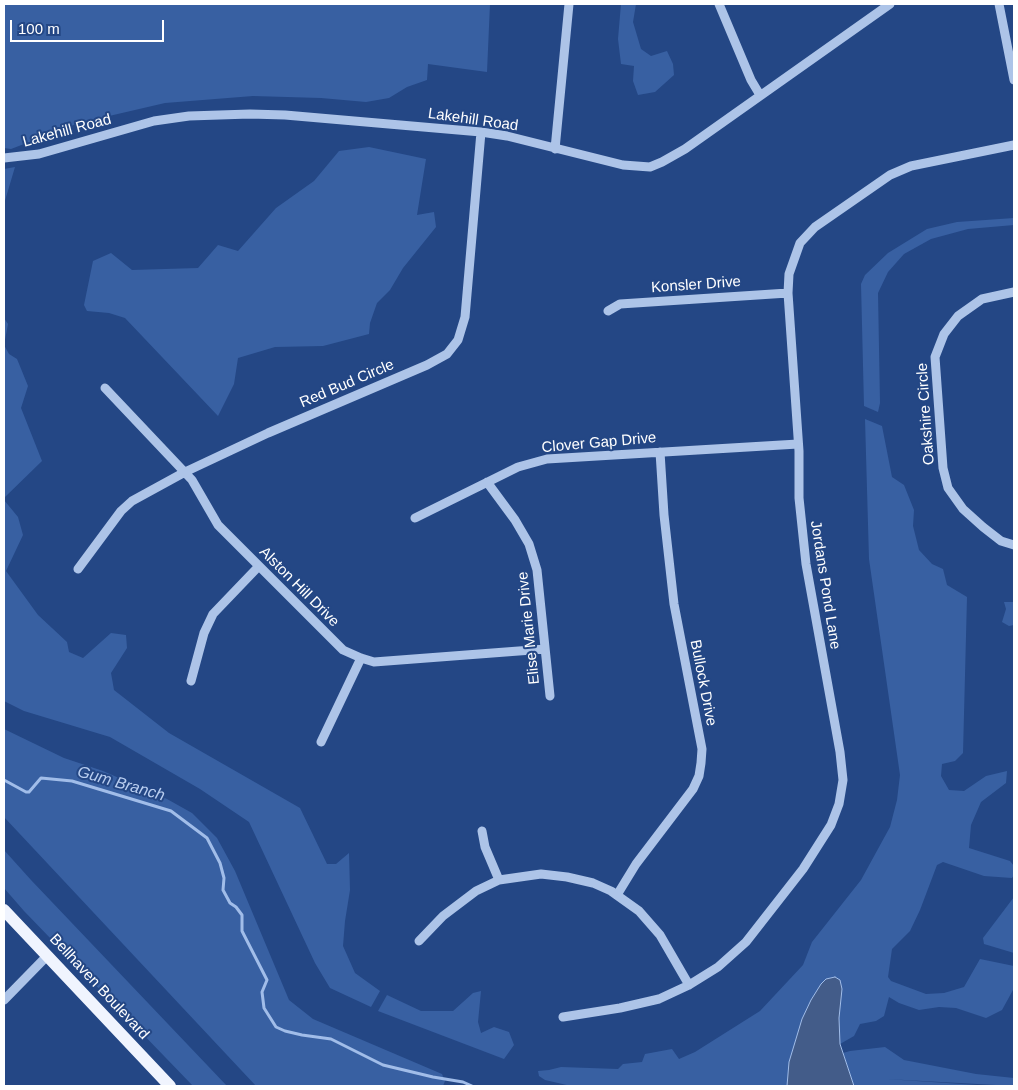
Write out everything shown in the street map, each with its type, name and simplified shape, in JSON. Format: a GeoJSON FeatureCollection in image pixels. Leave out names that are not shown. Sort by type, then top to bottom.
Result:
{"type":"FeatureCollection","features":[{"type":"Feature","properties":{"kind":"main road","name":"Bellhaven Boulevard"},"geometry":{"type":"LineString","coordinates":[[4,910],[170,1086]]}},
{"type":"Feature","properties":{"kind":"street"},"geometry":{"type":"LineString","coordinates":[[554,149],[569,4]]}},
{"type":"Feature","properties":{"kind":"street"},"geometry":{"type":"LineString","coordinates":[[719,4],[751,80],[760,95]]}},
{"type":"Feature","properties":{"kind":"street","name":"Lakehill Road"},"geometry":{"type":"LineString","coordinates":[[4,158],[39,154],[154,121],[189,116],[250,114],[285,115],[481,132],[507,136],[624,165],[650,167],[685,149],[890,4]]}},
{"type":"Feature","properties":{"kind":"street"},"geometry":{"type":"LineString","coordinates":[[999,4],[1014,80]]}},
{"type":"Feature","properties":{"kind":"street","name":"Red Bud Circle"},"geometry":{"type":"LineString","coordinates":[[78,569],[121,511],[132,501],[185,472],[268,433],[427,365],[447,354],[458,340],[465,317],[481,132]]}},
{"type":"Feature","properties":{"kind":"street","name":"Jordans Pond Lane"},"geometry":{"type":"LineString","coordinates":[[563,1017],[620,1008],[658,999],[689,985],[718,967],[746,942],[803,869],[831,825],[843,780],[840,752],[806,564],[799,498],[798,444],[788,293],[789,274],[800,243],[815,227],[890,175],[910,166],[1014,144]]}},
{"type":"Feature","properties":{"kind":"street","name":"Oakshire Circle"},"geometry":{"type":"LineString","coordinates":[[1014,292],[982,299],[958,316],[944,334],[935,357],[943,468],[948,488],[963,510],[1001,541],[1014,546]]}},
{"type":"Feature","properties":{"kind":"street","name":"Konsler Drive"},"geometry":{"type":"LineString","coordinates":[[608,311],[620,304],[788,293]]}},
{"type":"Feature","properties":{"kind":"street","name":"Alston Hill Drive"},"geometry":{"type":"LineString","coordinates":[[105,388],[192,480],[218,524],[343,650],[374,662],[391,662],[545,649]]}},
{"type":"Feature","properties":{"kind":"street","name":"Clover Gap Drive"},"geometry":{"type":"LineString","coordinates":[[415,518],[518,467],[547,459],[798,444]]}},
{"type":"Feature","properties":{"kind":"street","name":"Bullock Drive"},"geometry":{"type":"LineString","coordinates":[[617,894],[636,864],[693,789],[699,776],[701,763],[700,740],[674,604],[664,515],[660,452]]}},
{"type":"Feature","properties":{"kind":"street","name":"Elise Marie Drive"},"geometry":{"type":"LineString","coordinates":[[487,482],[515,520],[529,544],[537,570],[550,696]]}},
{"type":"Feature","properties":{"kind":"street"},"geometry":{"type":"LineString","coordinates":[[191,681],[204,633],[213,614],[258,566]]}},
{"type":"Feature","properties":{"kind":"street"},"geometry":{"type":"LineString","coordinates":[[321,742],[360,658]]}},
{"type":"Feature","properties":{"kind":"street"},"geometry":{"type":"LineString","coordinates":[[482,830],[485,847],[499,880]]}},
{"type":"Feature","properties":{"kind":"street"},"geometry":{"type":"LineString","coordinates":[[419,941],[450,911],[476,891],[499,880],[542,874],[566,877],[593,883],[617,894],[639,911],[660,935],[689,985]]}},
{"type":"Feature","properties":{"kind":"street"},"geometry":{"type":"LineString","coordinates":[[4,1000],[47,956]]}},
{"type":"Feature","properties":{"kind":"shaded area"},"geometry":{"type":"Polygon","coordinates":[[[490,4],[487,72],[428,64],[427,80],[407,87],[389,98],[366,102],[321,98],[253,96],[165,103],[79,123],[11,149],[4,148],[4,5],[490,4]]]}},
{"type":"Feature","properties":{"kind":"shaded area"},"geometry":{"type":"Polygon","coordinates":[[[621,4],[636,4],[633,22],[641,49],[651,56],[667,51],[673,64],[674,75],[655,92],[638,95],[633,81],[634,66],[621,64],[618,39],[621,4]]]}},
{"type":"Feature","properties":{"kind":"shaded area"},"geometry":{"type":"Polygon","coordinates":[[[369,147],[426,159],[417,215],[434,212],[436,227],[403,268],[390,290],[377,303],[370,323],[369,334],[323,346],[275,347],[238,358],[234,384],[218,416],[125,318],[109,313],[87,311],[84,305],[93,261],[111,253],[132,270],[198,268],[218,245],[238,251],[276,208],[314,181],[339,151],[369,147]]]}},
{"type":"Feature","properties":{"kind":"shaded area"},"geometry":{"type":"Polygon","coordinates":[[[15,167],[4,204],[4,169],[15,167]]]}},
{"type":"Feature","properties":{"kind":"shaded area"},"geometry":{"type":"Polygon","coordinates":[[[1014,218],[1014,225],[968,229],[931,239],[904,254],[888,272],[878,293],[880,403],[878,412],[864,406],[861,284],[865,275],[888,253],[927,229],[957,222],[1014,218]]]}},
{"type":"Feature","properties":{"kind":"shaded area"},"geometry":{"type":"Polygon","coordinates":[[[4,318],[8,324],[4,345],[4,318]]]}},
{"type":"Feature","properties":{"kind":"shaded area"},"geometry":{"type":"Polygon","coordinates":[[[4,345],[9,354],[17,359],[28,386],[21,408],[42,461],[4,498],[4,345]]]}},
{"type":"Feature","properties":{"kind":"shaded area"},"geometry":{"type":"Polygon","coordinates":[[[865,419],[882,426],[892,477],[904,485],[914,510],[913,526],[919,550],[932,564],[943,569],[947,585],[967,597],[963,753],[955,761],[942,764],[941,776],[949,790],[964,791],[986,776],[1007,771],[1006,783],[981,802],[971,825],[969,848],[1010,861],[1014,866],[1012,878],[984,876],[943,862],[937,865],[910,931],[892,949],[888,977],[891,981],[926,994],[944,993],[964,987],[980,959],[1014,966],[1013,990],[1002,1010],[986,1018],[956,1008],[939,1007],[919,1010],[899,1003],[889,997],[884,1016],[876,1021],[860,1024],[854,1036],[840,1044],[839,1018],[789,1062],[787,1086],[571,1086],[545,1080],[539,1076],[538,1071],[561,1067],[618,1069],[623,1064],[642,1062],[645,1054],[672,1049],[679,1059],[695,1052],[760,1011],[803,965],[812,942],[861,880],[890,827],[897,800],[900,775],[869,559],[865,419]]]}},
{"type":"Feature","properties":{"kind":"shaded area"},"geometry":{"type":"Polygon","coordinates":[[[4,500],[18,517],[23,535],[6,571],[38,615],[67,642],[69,652],[83,658],[111,633],[126,635],[127,648],[111,673],[114,690],[169,733],[300,808],[327,864],[336,864],[349,853],[350,890],[343,946],[355,973],[380,991],[371,1007],[330,988],[315,963],[249,822],[200,789],[110,737],[24,711],[4,701],[4,500]]]}},
{"type":"Feature","properties":{"kind":"shaded area"},"geometry":{"type":"Polygon","coordinates":[[[1004,602],[1014,602],[1014,625],[1009,626],[1002,622],[1006,609],[1004,602]]]}},
{"type":"Feature","properties":{"kind":"shaded area"},"geometry":{"type":"Polygon","coordinates":[[[4,729],[64,758],[103,771],[167,799],[192,813],[217,838],[235,871],[289,1000],[313,1019],[442,1074],[445,1081],[443,1086],[256,1086],[4,817],[4,729]]]}},
{"type":"Feature","properties":{"kind":"shaded area"},"geometry":{"type":"Polygon","coordinates":[[[4,850],[227,1086],[193,1086],[24,911],[4,888],[4,850]]]}},
{"type":"Feature","properties":{"kind":"shaded area"},"geometry":{"type":"Polygon","coordinates":[[[1014,897],[1014,953],[984,944],[983,938],[1014,897]]]}},
{"type":"Feature","properties":{"kind":"shaded area"},"geometry":{"type":"Polygon","coordinates":[[[835,977],[840,980],[842,989],[839,1018],[840,1044],[854,1086],[787,1086],[789,1062],[802,1019],[821,984],[826,979],[835,977]]]}},
{"type":"Feature","properties":{"kind":"shaded area"},"geometry":{"type":"Polygon","coordinates":[[[481,991],[478,1022],[481,1033],[494,1027],[509,1032],[514,1045],[504,1059],[378,1011],[387,995],[421,1011],[453,1011],[473,993],[481,991]]]}},
{"type":"Feature","properties":{"kind":"shaded area"},"geometry":{"type":"Polygon","coordinates":[[[885,1047],[904,1060],[976,1074],[1014,1078],[1014,1086],[886,1079],[992,1086],[854,1086],[843,1053],[885,1047]]]}},
{"type":"Feature","properties":{"kind":"waterway","name":"Gum Branch"},"geometry":{"type":"LineString","coordinates":[[4,780],[26,792],[29,792],[41,778],[72,781],[171,811],[207,838],[220,863],[224,878],[223,890],[230,903],[242,915],[242,931],[267,980],[262,992],[264,1008],[276,1027],[302,1035],[331,1039],[383,1065],[463,1082],[472,1086]]}}]}
